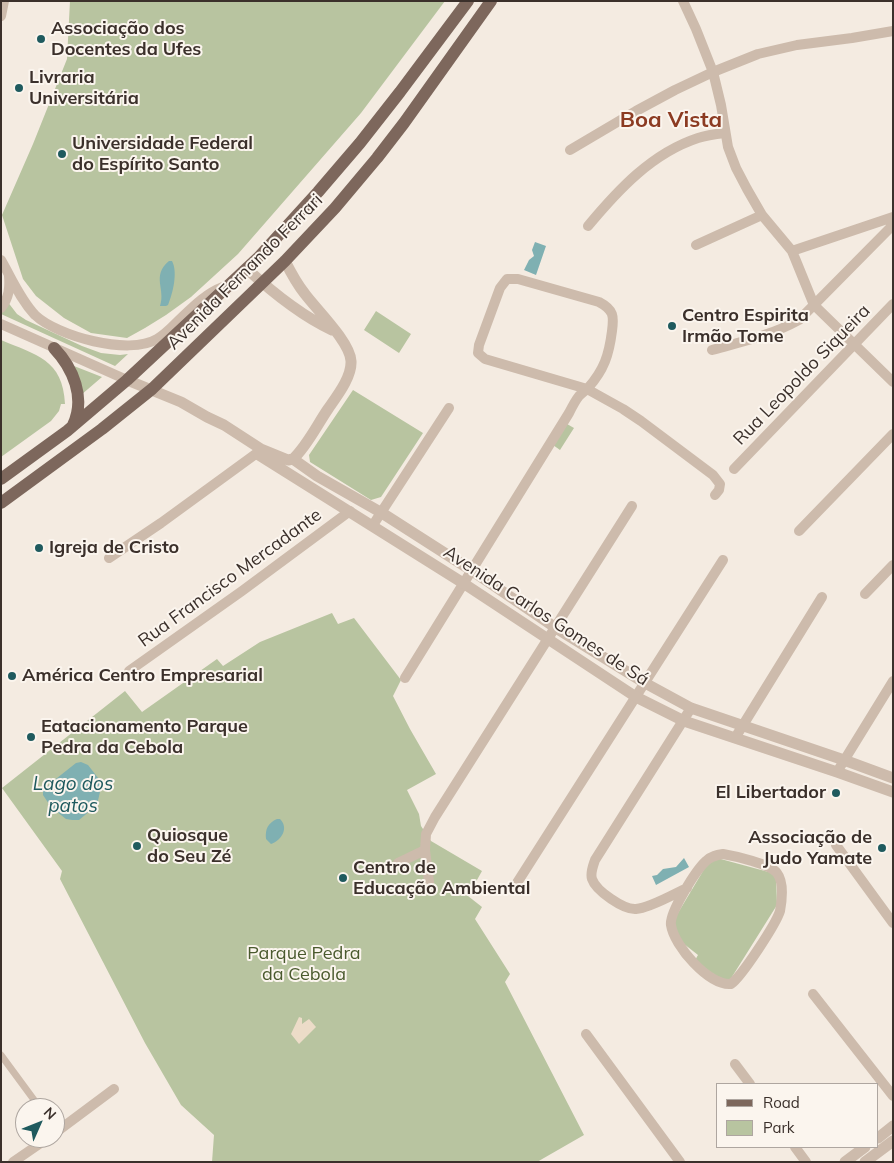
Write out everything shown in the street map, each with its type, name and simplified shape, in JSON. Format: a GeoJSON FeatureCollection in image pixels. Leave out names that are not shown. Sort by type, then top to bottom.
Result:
{"type":"FeatureCollection","features":[{"type":"Feature","properties":{"kind":"main road","name":"Avenida Fernando Ferrari"},"geometry":{"type":"LineString","coordinates":[[1,479],[67,431],[127,380],[247,269],[360,143],[468,1]]}},
{"type":"Feature","properties":{"kind":"main road","name":"Avenida Fernando Ferrari"},"geometry":{"type":"LineString","coordinates":[[1,503],[102,429],[152,389],[285,262],[376,158],[408,117],[491,1]]}},
{"type":"Feature","properties":{"kind":"main road"},"geometry":{"type":"LineString","coordinates":[[54,348],[71,370],[75,382],[78,409],[73,424],[67,431]]}},
{"type":"Feature","properties":{"kind":"street"},"geometry":{"type":"LineString","coordinates":[[1,16],[4,1]]}},
{"type":"Feature","properties":{"kind":"street"},"geometry":{"type":"LineString","coordinates":[[683,1],[712,72],[721,105],[728,147],[747,189],[762,215],[792,251],[814,305],[893,382]]}},
{"type":"Feature","properties":{"kind":"street"},"geometry":{"type":"LineString","coordinates":[[570,150],[636,111],[712,72],[772,50],[893,31]]}},
{"type":"Feature","properties":{"kind":"street"},"geometry":{"type":"LineString","coordinates":[[588,226],[622,187],[656,159],[678,146],[699,138],[725,133]]}},
{"type":"Feature","properties":{"kind":"street"},"geometry":{"type":"LineString","coordinates":[[696,245],[762,215]]}},
{"type":"Feature","properties":{"kind":"street"},"geometry":{"type":"LineString","coordinates":[[792,251],[893,217]]}},
{"type":"Feature","properties":{"kind":"street"},"geometry":{"type":"LineString","coordinates":[[712,350],[788,326],[799,320],[893,225]]}},
{"type":"Feature","properties":{"kind":"street"},"geometry":{"type":"LineString","coordinates":[[1,260],[23,300],[43,322],[92,342],[116,345],[144,344],[157,340],[205,297],[219,288],[231,284]]}},
{"type":"Feature","properties":{"kind":"street"},"geometry":{"type":"LineString","coordinates":[[285,262],[304,293],[336,332],[346,347],[351,360],[349,372],[342,388],[303,446],[292,459]]}},
{"type":"Feature","properties":{"kind":"street"},"geometry":{"type":"LineString","coordinates":[[247,269],[306,316],[336,332]]}},
{"type":"Feature","properties":{"kind":"street"},"geometry":{"type":"LineString","coordinates":[[1,308],[6,301],[9,291],[7,270]]}},
{"type":"Feature","properties":{"kind":"street"},"geometry":{"type":"LineString","coordinates":[[405,678],[575,402],[587,389],[606,363],[610,348],[614,320],[612,313],[606,306],[599,302],[518,279],[507,279],[500,288],[479,345],[478,354],[485,358],[587,389],[623,409],[706,468],[720,484],[719,490],[715,495]]}},
{"type":"Feature","properties":{"kind":"street","name":"Rua Leopoldo Siqueira"},"geometry":{"type":"LineString","coordinates":[[734,468],[893,304]]}},
{"type":"Feature","properties":{"kind":"street"},"geometry":{"type":"LineString","coordinates":[[1,324],[127,380]]}},
{"type":"Feature","properties":{"kind":"street","name":"Avenida Carlos Gomes de Sá"},"geometry":{"type":"LineString","coordinates":[[127,380],[181,402],[224,425],[261,449],[288,460],[292,459],[317,476],[382,513],[471,570],[556,628],[645,684],[691,708],[893,778]]}},
{"type":"Feature","properties":{"kind":"street"},"geometry":{"type":"LineString","coordinates":[[373,526],[449,408]]}},
{"type":"Feature","properties":{"kind":"street","name":"Avenida Carlos Gomes de Sá"},"geometry":{"type":"LineString","coordinates":[[207,417],[257,453],[463,583],[636,697],[684,721],[893,792]]}},
{"type":"Feature","properties":{"kind":"street"},"geometry":{"type":"LineString","coordinates":[[799,531],[893,434]]}},
{"type":"Feature","properties":{"kind":"street"},"geometry":{"type":"LineString","coordinates":[[109,558],[161,524],[257,453]]}},
{"type":"Feature","properties":{"kind":"street"},"geometry":{"type":"LineString","coordinates":[[429,882],[425,850],[426,834],[435,817],[632,506]]}},
{"type":"Feature","properties":{"kind":"street","name":"Rua Francisco Mercadante"},"geometry":{"type":"LineString","coordinates":[[130,671],[350,511]]}},
{"type":"Feature","properties":{"kind":"street"},"geometry":{"type":"LineString","coordinates":[[515,886],[723,560]]}},
{"type":"Feature","properties":{"kind":"street"},"geometry":{"type":"LineString","coordinates":[[865,594],[893,565]]}},
{"type":"Feature","properties":{"kind":"street"},"geometry":{"type":"LineString","coordinates":[[735,738],[822,597]]}},
{"type":"Feature","properties":{"kind":"street"},"geometry":{"type":"LineString","coordinates":[[838,772],[893,681]]}},
{"type":"Feature","properties":{"kind":"street"},"geometry":{"type":"LineString","coordinates":[[687,888],[672,915],[670,924],[674,935],[685,953],[700,970],[718,982],[726,985],[731,984],[741,973],[774,923],[779,912],[781,885],[777,873],[772,868],[735,856],[714,855],[706,860],[687,888],[645,907],[636,909],[624,907],[600,891],[592,878],[595,860],[691,708]]}},
{"type":"Feature","properties":{"kind":"street"},"geometry":{"type":"LineString","coordinates":[[836,845],[893,923]]}},
{"type":"Feature","properties":{"kind":"street"},"geometry":{"type":"LineString","coordinates":[[398,863],[425,850]]}},
{"type":"Feature","properties":{"kind":"street"},"geometry":{"type":"LineString","coordinates":[[813,994],[893,1096]]}},
{"type":"Feature","properties":{"kind":"street"},"geometry":{"type":"LineString","coordinates":[[586,1034],[680,1162]]}},
{"type":"Feature","properties":{"kind":"street"},"geometry":{"type":"LineString","coordinates":[[1,1056],[32,1098]]}},
{"type":"Feature","properties":{"kind":"street"},"geometry":{"type":"LineString","coordinates":[[735,1064],[749,1083]]}},
{"type":"Feature","properties":{"kind":"street"},"geometry":{"type":"LineString","coordinates":[[65,1124],[114,1089]]}},
{"type":"Feature","properties":{"kind":"street"},"geometry":{"type":"LineString","coordinates":[[879,1137],[893,1126]]}},
{"type":"Feature","properties":{"kind":"street"},"geometry":{"type":"LineString","coordinates":[[865,1162],[893,1141]]}},
{"type":"Feature","properties":{"kind":"street"},"geometry":{"type":"LineString","coordinates":[[13,1162],[33,1148]]}},
{"type":"Feature","properties":{"kind":"street"},"geometry":{"type":"LineString","coordinates":[[796,1148],[806,1162]]}},
{"type":"Feature","properties":{"kind":"street"},"geometry":{"type":"LineString","coordinates":[[845,1162],[864,1148]]}},
{"type":"Feature","properties":{"kind":"green space"},"geometry":{"type":"Polygon","coordinates":[[[70,1],[445,1],[361,113],[238,254],[191,297],[166,315],[127,338],[91,333],[64,318],[36,296],[23,279],[2,215],[67,59],[70,1]]]}},
{"type":"Feature","properties":{"kind":"green space"},"geometry":{"type":"Polygon","coordinates":[[[7,301],[17,314],[26,320],[82,346],[101,353],[128,354],[115,366],[1,314],[7,301]]]}},
{"type":"Feature","properties":{"kind":"green space"},"geometry":{"type":"Polygon","coordinates":[[[376,311],[411,334],[399,353],[364,330],[376,311]]]}},
{"type":"Feature","properties":{"kind":"green space"},"geometry":{"type":"Polygon","coordinates":[[[1,340],[36,355],[53,368],[59,377],[63,389],[65,404],[61,404],[59,411],[51,421],[1,457],[1,340]]]}},
{"type":"Feature","properties":{"kind":"green space"},"geometry":{"type":"Polygon","coordinates":[[[74,366],[102,377],[81,395],[74,366]]]}},
{"type":"Feature","properties":{"kind":"green space"},"geometry":{"type":"Polygon","coordinates":[[[353,390],[423,433],[381,497],[371,500],[310,462],[309,455],[353,390]]]}},
{"type":"Feature","properties":{"kind":"green space"},"geometry":{"type":"Polygon","coordinates":[[[567,424],[574,428],[560,450],[553,445],[567,424]]]}},
{"type":"Feature","properties":{"kind":"green space","name":"Parque Pedra da Cebola"},"geometry":{"type":"Polygon","coordinates":[[[332,613],[338,624],[354,618],[401,680],[393,696],[436,774],[407,790],[419,814],[421,826],[431,841],[482,871],[468,896],[482,907],[475,919],[510,974],[505,982],[584,1135],[537,1162],[212,1162],[214,1135],[181,1105],[145,1043],[60,879],[62,871],[2,788],[125,691],[142,712],[217,659],[223,666],[260,642],[332,613]]]}},
{"type":"Feature","properties":{"kind":"green space"},"geometry":{"type":"Polygon","coordinates":[[[717,858],[776,874],[777,905],[730,980],[724,982],[694,962],[698,955],[679,940],[672,923],[709,861],[717,858]]]}},
{"type":"Feature","properties":{"kind":"shaded area"},"geometry":{"type":"Polygon","coordinates":[[[299,1017],[302,1018],[302,1024],[309,1019],[316,1027],[299,1044],[291,1034],[299,1017]]]}},
{"type":"Feature","properties":{"kind":"water"},"geometry":{"type":"Polygon","coordinates":[[[535,242],[546,246],[536,275],[524,270],[529,260],[534,256],[532,250],[535,242]]]}},
{"type":"Feature","properties":{"kind":"water"},"geometry":{"type":"Polygon","coordinates":[[[169,261],[172,261],[175,271],[173,289],[168,305],[160,306],[161,272],[169,261]]]}},
{"type":"Feature","properties":{"kind":"water","name":"Lago dos patos"},"geometry":{"type":"Polygon","coordinates":[[[81,762],[88,765],[102,783],[97,805],[79,820],[66,819],[51,807],[43,795],[43,791],[76,763],[81,762]]]}},
{"type":"Feature","properties":{"kind":"water"},"geometry":{"type":"Polygon","coordinates":[[[277,819],[283,822],[284,830],[281,837],[271,844],[266,839],[266,832],[269,824],[277,819]]]}},
{"type":"Feature","properties":{"kind":"water"},"geometry":{"type":"Polygon","coordinates":[[[684,858],[689,867],[656,885],[652,876],[657,875],[663,869],[676,867],[684,858]]]}},
{"type":"Feature","properties":{"kind":"place","name":"Associação dos Docentes da Ufes"},"geometry":{"type":"Point","coordinates":[41,39]}},
{"type":"Feature","properties":{"kind":"place","name":"Livraria Universitária"},"geometry":{"type":"Point","coordinates":[19,88]}},
{"type":"Feature","properties":{"kind":"place","name":"Universidade Federal do Espírito Santo"},"geometry":{"type":"Point","coordinates":[62,154]}},
{"type":"Feature","properties":{"kind":"place","name":"Centro Espirita Irmão Tome"},"geometry":{"type":"Point","coordinates":[672,326]}},
{"type":"Feature","properties":{"kind":"place","name":"Igreja de Cristo"},"geometry":{"type":"Point","coordinates":[39,548]}},
{"type":"Feature","properties":{"kind":"place","name":"América Centro Empresarial"},"geometry":{"type":"Point","coordinates":[12,676]}},
{"type":"Feature","properties":{"kind":"place","name":"Eatacionamento Parque Pedra da Cebola"},"geometry":{"type":"Point","coordinates":[31,737]}},
{"type":"Feature","properties":{"kind":"place","name":"El Libertador"},"geometry":{"type":"Point","coordinates":[836,793]}},
{"type":"Feature","properties":{"kind":"place","name":"Quiosque do Seu Zé"},"geometry":{"type":"Point","coordinates":[137,846]}},
{"type":"Feature","properties":{"kind":"place","name":"Associação de Judo Yamate"},"geometry":{"type":"Point","coordinates":[882,848]}},
{"type":"Feature","properties":{"kind":"place","name":"Centro de Educação Ambiental"},"geometry":{"type":"Point","coordinates":[343,878]}},
{"type":"Feature","properties":{"kind":"district","name":"Boa Vista"},"geometry":{"type":"Point","coordinates":[671,120]}}]}
